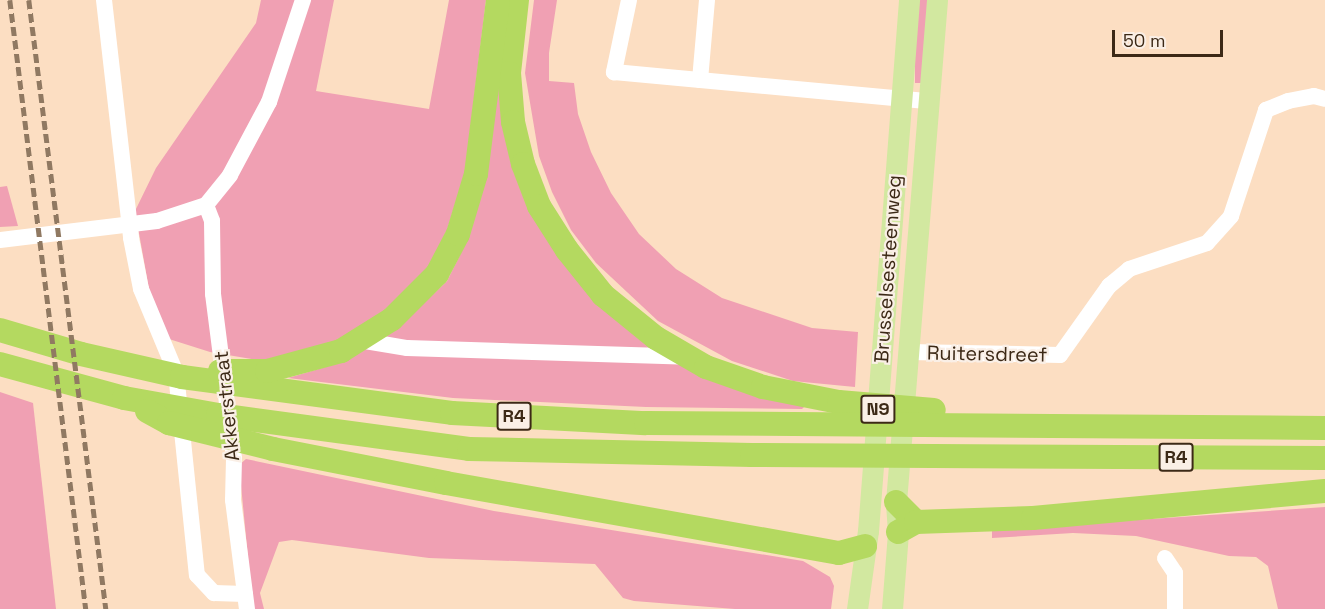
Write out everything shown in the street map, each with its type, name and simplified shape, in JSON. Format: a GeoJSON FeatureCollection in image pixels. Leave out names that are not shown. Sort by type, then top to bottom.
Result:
{"type":"FeatureCollection","features":[{"type":"Feature","properties":{"kind":"highway"},"geometry":{"type":"LineString","coordinates":[[270,382],[359,340],[392,319],[424,290],[437,274],[458,234],[476,174],[498,0]]}},
{"type":"Feature","properties":{"kind":"highway"},"geometry":{"type":"LineString","coordinates":[[518,0],[509,73],[513,122],[539,206],[567,250],[603,296],[656,338],[689,357],[763,387],[859,404],[977,418]]}},
{"type":"Feature","properties":{"kind":"highway","name":"R4"},"geometry":{"type":"LineString","coordinates":[[0,330],[81,354],[182,378],[270,382],[452,413],[758,424],[977,418],[1001,425],[1325,428]]}},
{"type":"Feature","properties":{"kind":"highway","name":"R4"},"geometry":{"type":"LineString","coordinates":[[0,364],[124,398],[270,423],[469,449],[752,455],[1325,458]]}},
{"type":"Feature","properties":{"kind":"highway"},"geometry":{"type":"LineString","coordinates":[[124,398],[169,423],[273,449],[839,553],[865,546]]}},
{"type":"Feature","properties":{"kind":"highway"},"geometry":{"type":"LineString","coordinates":[[896,502],[907,527],[1033,518],[1325,491]]}},
{"type":"Feature","properties":{"kind":"main road","name":"Brusselsesteenweg"},"geometry":{"type":"LineString","coordinates":[[858,609],[889,271],[899,100],[909,0]]}},
{"type":"Feature","properties":{"kind":"main road","name":"Brusselsesteenweg"},"geometry":{"type":"LineString","coordinates":[[896,502],[938,0]]}},
{"type":"Feature","properties":{"kind":"main road"},"geometry":{"type":"LineString","coordinates":[[889,271],[895,292],[880,486],[896,502]]}},
{"type":"Feature","properties":{"kind":"main road"},"geometry":{"type":"LineString","coordinates":[[865,546],[907,527]]}},
{"type":"Feature","properties":{"kind":"main road"},"geometry":{"type":"LineString","coordinates":[[892,609],[907,527]]}},
{"type":"Feature","properties":{"kind":"street"},"geometry":{"type":"LineString","coordinates":[[104,0],[131,238],[141,289],[176,372],[197,575],[214,593],[246,602]]}},
{"type":"Feature","properties":{"kind":"street"},"geometry":{"type":"LineString","coordinates":[[0,240],[157,221],[206,205],[230,176],[269,102],[303,0]]}},
{"type":"Feature","properties":{"kind":"street"},"geometry":{"type":"LineString","coordinates":[[629,0],[614,72],[929,101]]}},
{"type":"Feature","properties":{"kind":"street"},"geometry":{"type":"LineString","coordinates":[[700,80],[707,0]]}},
{"type":"Feature","properties":{"kind":"street","name":"Ruitersdreef"},"geometry":{"type":"LineString","coordinates":[[908,352],[1060,356],[1109,286],[1129,269],[1207,243],[1231,216],[1266,110],[1288,101],[1314,96],[1325,99]]}},
{"type":"Feature","properties":{"kind":"street","name":"Akkerstraat"},"geometry":{"type":"LineString","coordinates":[[206,205],[212,221],[213,294],[234,459],[233,500],[246,602]]}},
{"type":"Feature","properties":{"kind":"street"},"geometry":{"type":"LineString","coordinates":[[359,340],[407,348],[689,357]]}},
{"type":"Feature","properties":{"kind":"street"},"geometry":{"type":"LineString","coordinates":[[1165,558],[1175,573],[1175,609]]}},
{"type":"Feature","properties":{"kind":"shaded area"},"geometry":{"type":"Polygon","coordinates":[[[261,0],[334,0],[316,91],[429,109],[449,0],[486,0],[465,172],[447,230],[428,268],[386,310],[336,341],[264,361],[210,352],[169,339],[149,289],[135,211],[156,168],[256,23],[261,0]]]}},
{"type":"Feature","properties":{"kind":"shaded area"},"geometry":{"type":"Polygon","coordinates":[[[534,0],[557,0],[549,53],[549,81],[574,83],[578,114],[591,152],[611,193],[639,234],[676,269],[722,298],[812,328],[858,332],[855,387],[793,381],[732,361],[658,321],[596,263],[571,230],[552,192],[539,156],[525,73],[534,0]]]}},
{"type":"Feature","properties":{"kind":"shaded area"},"geometry":{"type":"Polygon","coordinates":[[[915,0],[928,0],[928,83],[915,83],[915,0]]]}},
{"type":"Feature","properties":{"kind":"shaded area"},"geometry":{"type":"Polygon","coordinates":[[[502,32],[506,123],[598,301],[807,404],[802,409],[646,407],[453,398],[288,378],[346,361],[399,327],[447,281],[468,239],[487,176],[502,32]]]}},
{"type":"Feature","properties":{"kind":"shaded area"},"geometry":{"type":"Polygon","coordinates":[[[7,186],[18,226],[0,227],[0,187],[7,186]]]}},
{"type":"Feature","properties":{"kind":"shaded area"},"geometry":{"type":"Polygon","coordinates":[[[0,392],[33,403],[56,609],[0,609],[0,392]]]}},
{"type":"Feature","properties":{"kind":"shaded area"},"geometry":{"type":"Polygon","coordinates":[[[246,459],[494,511],[803,561],[830,577],[834,586],[831,609],[735,609],[634,601],[623,598],[595,564],[429,558],[292,540],[279,542],[260,593],[264,609],[253,609],[239,465],[246,459]]]}},
{"type":"Feature","properties":{"kind":"shaded area"},"geometry":{"type":"Polygon","coordinates":[[[1325,507],[1325,609],[1278,609],[1268,566],[1256,557],[1229,556],[1136,536],[1073,533],[992,538],[992,530],[1325,507]]]}},
{"type":"Feature","properties":{"kind":"railway"},"geometry":{"type":"LineString","coordinates":[[10,0],[86,609]]}},
{"type":"Feature","properties":{"kind":"railway"},"geometry":{"type":"LineString","coordinates":[[29,0],[106,609]]}}]}
